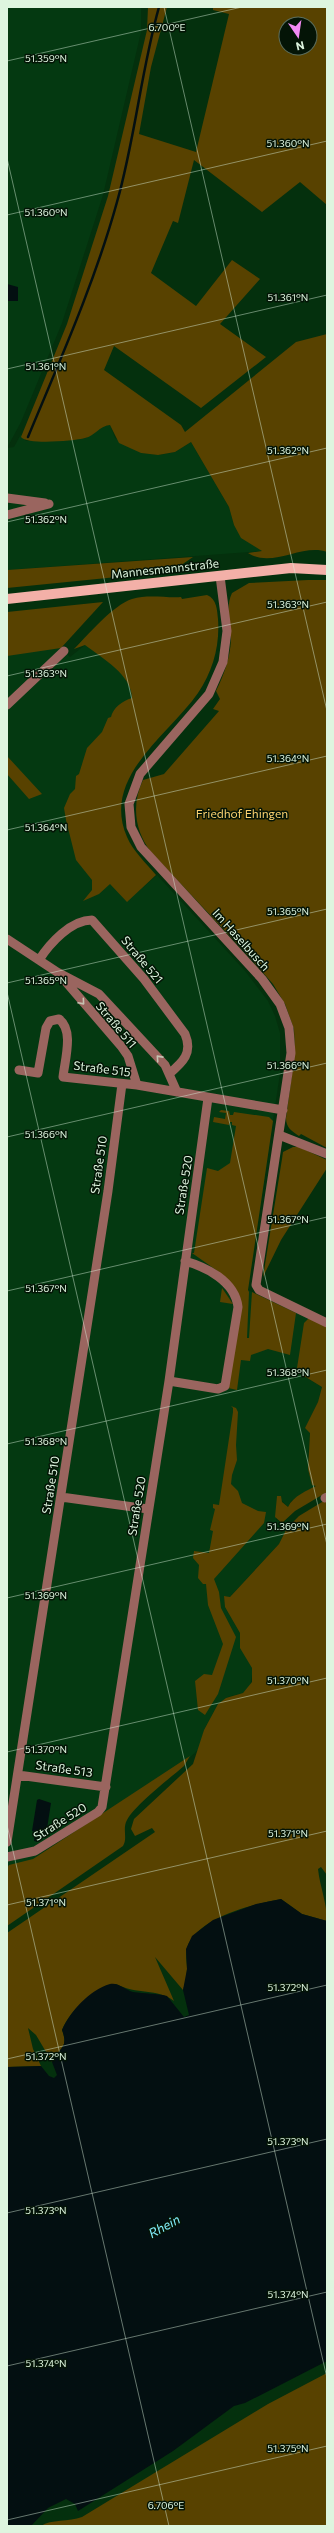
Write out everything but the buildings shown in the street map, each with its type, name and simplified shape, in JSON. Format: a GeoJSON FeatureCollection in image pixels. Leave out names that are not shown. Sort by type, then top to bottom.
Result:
{"type":"FeatureCollection","features":[{"type":"Feature","properties":{"kind":"main road","name":"Mannesmannstraße"},"geometry":{"type":"LineString","coordinates":[[7,599],[291,568],[327,570]]}},
{"type":"Feature","properties":{"kind":"street"},"geometry":{"type":"LineString","coordinates":[[7,498],[49,504],[7,515]]}},
{"type":"Feature","properties":{"kind":"street","name":"Im Haselbusch"},"geometry":{"type":"LineString","coordinates":[[220,576],[227,631],[222,662],[209,694],[140,774],[129,804],[131,827],[141,847],[262,979],[280,1004],[289,1028],[291,1053],[256,1285],[259,1290],[327,1322]]}},
{"type":"Feature","properties":{"kind":"street"},"geometry":{"type":"LineString","coordinates":[[7,705],[64,651]]}},
{"type":"Feature","properties":{"kind":"street","name":"Straße 521"},"geometry":{"type":"LineString","coordinates":[[39,960],[48,945],[83,920],[92,920],[144,979],[185,1034],[188,1042],[186,1058],[169,1074]]}},
{"type":"Feature","properties":{"kind":"street","name":"Straße 511"},"geometry":{"type":"LineString","coordinates":[[7,939],[57,972],[99,994],[165,1065],[177,1092]]}},
{"type":"Feature","properties":{"kind":"street","name":"Straße 511"},"geometry":{"type":"LineString","coordinates":[[57,972],[121,1046],[128,1056],[137,1085]]}},
{"type":"Feature","properties":{"kind":"street","name":"Straße 515"},"geometry":{"type":"LineString","coordinates":[[19,1070],[38,1073],[46,1028],[50,1021],[59,1019],[65,1024],[68,1031],[63,1077],[137,1085]]}},
{"type":"Feature","properties":{"kind":"street","name":"Straße 510"},"geometry":{"type":"LineString","coordinates":[[7,1842],[61,1497],[122,1084]]}},
{"type":"Feature","properties":{"kind":"street"},"geometry":{"type":"LineString","coordinates":[[137,1085],[283,1110]]}},
{"type":"Feature","properties":{"kind":"street","name":"Straße 520"},"geometry":{"type":"LineString","coordinates":[[7,1857],[24,1856],[36,1851],[98,1812],[102,1807],[169,1381],[208,1098]]}},
{"type":"Feature","properties":{"kind":"street"},"geometry":{"type":"LineString","coordinates":[[279,1135],[327,1154]]}},
{"type":"Feature","properties":{"kind":"street"},"geometry":{"type":"LineString","coordinates":[[169,1381],[218,1389],[225,1386],[237,1313],[237,1302],[215,1273],[185,1261]]}},
{"type":"Feature","properties":{"kind":"street"},"geometry":{"type":"LineString","coordinates":[[61,1497],[148,1509]]}},
{"type":"Feature","properties":{"kind":"street","name":"Straße 513"},"geometry":{"type":"LineString","coordinates":[[18,1775],[106,1787]]}},
{"type":"Feature","properties":{"kind":"shaded area"},"geometry":{"type":"Polygon","coordinates":[[[7,7],[141,7],[141,32],[103,195],[62,323],[21,422],[7,448],[7,7]]]}},
{"type":"Feature","properties":{"kind":"shaded area"},"geometry":{"type":"Polygon","coordinates":[[[110,425],[115,438],[141,453],[159,455],[175,452],[191,442],[229,507],[234,525],[263,551],[7,570],[7,448],[14,447],[21,434],[26,441],[69,440],[86,438],[104,426],[110,425]]]}},
{"type":"Feature","properties":{"kind":"shaded area"},"geometry":{"type":"Polygon","coordinates":[[[85,637],[152,692],[93,771],[103,875],[127,901],[157,875],[245,971],[268,1001],[275,1016],[280,1033],[280,1073],[248,1290],[309,1318],[304,1376],[322,1387],[318,1402],[305,1428],[310,1432],[308,1456],[316,1486],[291,1501],[288,1507],[277,1496],[276,1520],[284,1523],[287,1528],[279,1544],[230,1597],[224,1596],[225,1607],[240,1633],[240,1643],[253,1670],[250,1686],[243,1693],[228,1697],[218,1704],[204,1730],[199,1749],[189,1758],[7,1876],[7,644],[70,638],[61,648],[70,657],[85,645],[81,645],[74,649],[85,637]]]}},
{"type":"Feature","properties":{"kind":"green space"},"geometry":{"type":"Polygon","coordinates":[[[148,7],[167,7],[151,67],[139,134],[196,152],[229,14],[213,10],[213,7],[327,7],[327,205],[300,182],[262,212],[194,160],[178,223],[173,221],[151,273],[196,306],[232,260],[260,279],[220,324],[266,357],[201,408],[114,346],[104,370],[181,425],[185,432],[296,342],[327,334],[327,552],[317,550],[307,551],[267,558],[257,557],[248,553],[262,551],[241,538],[234,525],[229,507],[191,442],[175,452],[158,455],[141,453],[119,443],[110,425],[103,427],[88,437],[79,439],[41,442],[32,441],[21,437],[67,324],[108,196],[147,30],[148,7]]]}},
{"type":"Feature","properties":{"kind":"green space"},"geometry":{"type":"Polygon","coordinates":[[[193,557],[177,568],[157,573],[7,588],[7,570],[193,557]]]}},
{"type":"Feature","properties":{"kind":"green space","name":"Friedhof Ehingen"},"geometry":{"type":"Polygon","coordinates":[[[327,580],[327,1148],[301,1134],[299,1136],[290,1129],[287,1124],[286,1118],[295,1053],[294,1029],[285,1004],[273,984],[151,852],[141,835],[136,818],[137,799],[143,780],[164,774],[219,711],[213,709],[220,699],[216,691],[228,660],[231,640],[229,604],[232,593],[249,583],[327,580]]]}},
{"type":"Feature","properties":{"kind":"green space"},"geometry":{"type":"Polygon","coordinates":[[[207,595],[215,602],[218,616],[217,648],[208,676],[198,693],[142,759],[130,776],[123,795],[121,815],[127,837],[136,852],[156,875],[127,902],[110,884],[99,894],[83,901],[92,890],[92,880],[76,860],[64,808],[70,794],[75,789],[76,776],[79,774],[87,748],[102,732],[108,718],[111,717],[116,708],[121,703],[132,698],[131,690],[127,682],[122,675],[107,661],[85,645],[74,649],[117,607],[132,599],[150,596],[181,597],[182,599],[207,595]]]}},
{"type":"Feature","properties":{"kind":"green space"},"geometry":{"type":"Polygon","coordinates":[[[103,602],[61,648],[7,656],[7,612],[103,602]]]}},
{"type":"Feature","properties":{"kind":"green space"},"geometry":{"type":"Polygon","coordinates":[[[7,756],[42,794],[29,799],[7,774],[7,756]]]}},
{"type":"Feature","properties":{"kind":"green space"},"geometry":{"type":"Polygon","coordinates":[[[221,1110],[229,1111],[230,1115],[233,1115],[234,1112],[269,1117],[273,1121],[248,1290],[247,1338],[249,1338],[252,1292],[296,1313],[290,1355],[268,1349],[251,1355],[250,1361],[241,1360],[237,1390],[228,1388],[241,1307],[219,1272],[192,1253],[194,1253],[207,1168],[218,1171],[230,1163],[236,1126],[232,1125],[232,1122],[230,1122],[229,1125],[213,1122],[214,1117],[225,1119],[226,1113],[219,1112],[221,1110]]]}},
{"type":"Feature","properties":{"kind":"green space"},"geometry":{"type":"Polygon","coordinates":[[[293,1147],[299,1147],[327,1160],[327,1168],[281,1240],[263,1277],[283,1152],[293,1147]]]}},
{"type":"Feature","properties":{"kind":"green space"},"geometry":{"type":"Polygon","coordinates":[[[222,1288],[233,1304],[220,1302],[222,1288]]]}},
{"type":"Feature","properties":{"kind":"green space"},"geometry":{"type":"Polygon","coordinates":[[[309,1318],[327,1326],[327,1492],[295,1511],[282,1523],[275,1517],[277,1496],[281,1496],[282,1502],[288,1507],[297,1497],[316,1486],[312,1485],[308,1469],[310,1433],[305,1428],[318,1402],[322,1387],[304,1376],[297,1368],[304,1323],[309,1318]]]}},
{"type":"Feature","properties":{"kind":"green space"},"geometry":{"type":"Polygon","coordinates":[[[231,1406],[236,1408],[238,1412],[236,1445],[237,1460],[232,1475],[231,1484],[238,1491],[242,1503],[258,1511],[266,1512],[264,1523],[214,1579],[219,1592],[221,1608],[236,1637],[218,1694],[205,1715],[198,1710],[195,1681],[204,1674],[212,1675],[223,1644],[208,1605],[206,1584],[203,1584],[198,1578],[199,1565],[193,1558],[194,1551],[209,1553],[213,1531],[210,1530],[215,1509],[213,1508],[213,1504],[219,1505],[233,1412],[233,1408],[231,1406]]]}},
{"type":"Feature","properties":{"kind":"green space"},"geometry":{"type":"Polygon","coordinates":[[[327,1499],[327,1875],[321,1867],[318,1869],[326,1908],[327,1921],[302,1914],[281,1899],[227,1914],[202,1928],[193,1937],[186,1950],[187,1972],[183,1990],[155,1957],[174,2001],[161,1994],[131,1989],[116,1984],[99,1992],[84,2002],[66,2021],[62,2030],[64,2045],[52,2062],[36,2035],[28,2028],[33,2049],[41,2066],[7,2067],[7,1933],[155,1832],[152,1828],[135,1836],[131,1829],[134,1819],[193,1764],[204,1730],[218,1704],[226,1698],[243,1693],[252,1682],[252,1668],[240,1648],[240,1633],[225,1607],[224,1596],[230,1597],[279,1544],[287,1528],[299,1516],[327,1499]]]}},
{"type":"Feature","properties":{"kind":"green space"},"geometry":{"type":"Polygon","coordinates":[[[190,1756],[184,1766],[145,1799],[131,1814],[125,1827],[125,1840],[123,1846],[7,1926],[7,1868],[9,1865],[33,1859],[190,1756]]]}},
{"type":"Feature","properties":{"kind":"green space"},"geometry":{"type":"Polygon","coordinates":[[[327,2373],[327,2526],[41,2526],[50,2522],[72,2520],[82,2517],[268,2404],[327,2373]]]}},
{"type":"Feature","properties":{"kind":"water"},"geometry":{"type":"Polygon","coordinates":[[[7,284],[18,287],[18,301],[7,301],[7,284]]]}},
{"type":"Feature","properties":{"kind":"water"},"geometry":{"type":"Polygon","coordinates":[[[39,1799],[51,1803],[46,1835],[40,1834],[39,1842],[34,1841],[35,1832],[32,1831],[37,1800],[39,1799]]]}},
{"type":"Feature","properties":{"kind":"water","name":"Rhein"},"geometry":{"type":"Polygon","coordinates":[[[281,1899],[302,1914],[327,1921],[327,2361],[245,2403],[234,2406],[173,2451],[78,2511],[75,2504],[66,2499],[48,2508],[31,2526],[7,2526],[7,2067],[41,2066],[49,2076],[54,2078],[57,2075],[52,2062],[64,2045],[62,2030],[65,2023],[81,2002],[95,1991],[110,1984],[119,1985],[133,1992],[167,1996],[184,2017],[189,2015],[183,1990],[187,1969],[186,1949],[192,1936],[213,1920],[256,1904],[281,1899]]]}},
{"type":"Feature","properties":{"kind":"waterway"},"geometry":{"type":"LineString","coordinates":[[28,437],[88,291],[108,232],[129,154],[147,56],[159,7]]}}]}
